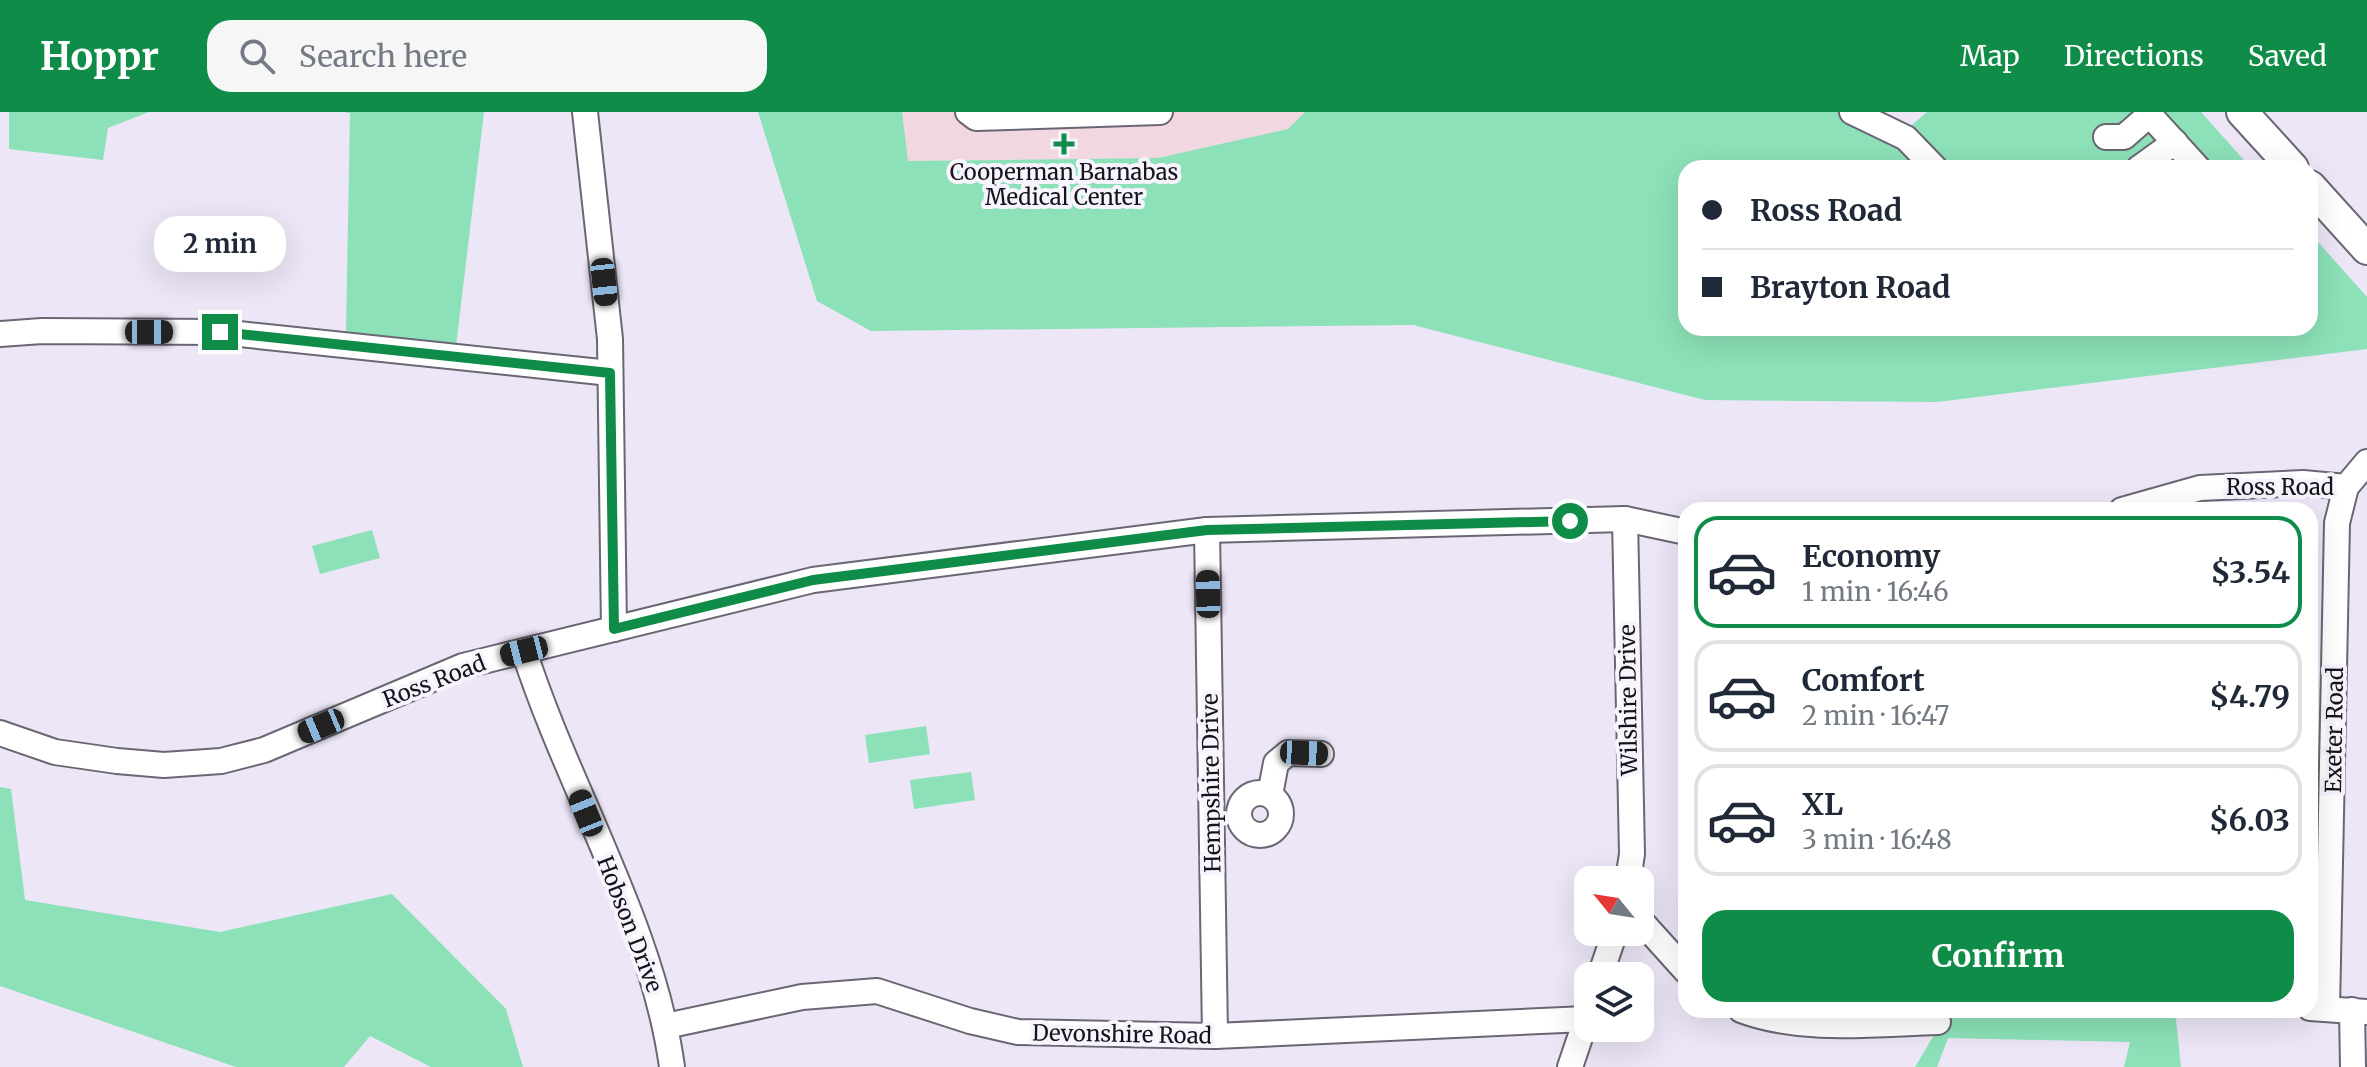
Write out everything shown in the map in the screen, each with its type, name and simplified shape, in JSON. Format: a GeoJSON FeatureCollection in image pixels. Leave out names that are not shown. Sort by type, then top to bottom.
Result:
{"type":"FeatureCollection","features":[{"type":"Feature","properties":{"kind":"main road"},"geometry":{"type":"LineString","coordinates":[[2242,112],[2286,160]]}},
{"type":"Feature","properties":{"kind":"main road"},"geometry":{"type":"LineString","coordinates":[[2318,194],[2365,243]]}},
{"type":"Feature","properties":{"kind":"street"},"geometry":{"type":"LineString","coordinates":[[585,112],[610,339],[614,629]]}},
{"type":"Feature","properties":{"kind":"street"},"geometry":{"type":"LineString","coordinates":[[968,112],[976,118],[1160,112]]}},
{"type":"Feature","properties":{"kind":"street"},"geometry":{"type":"LineString","coordinates":[[1852,112],[1906,138],[1927,160]]}},
{"type":"Feature","properties":{"kind":"street"},"geometry":{"type":"LineString","coordinates":[[2106,137],[2124,137],[2148,113],[2191,160]]}},
{"type":"Feature","properties":{"kind":"street"},"geometry":{"type":"LineString","coordinates":[[2150,160],[2175,142]]}},
{"type":"Feature","properties":{"kind":"street"},"geometry":{"type":"LineString","coordinates":[[0,334],[42,331],[220,332],[610,373]]}},
{"type":"Feature","properties":{"kind":"street","name":"Exeter Road"},"geometry":{"type":"LineString","coordinates":[[2319,1008],[2337,523],[2346,487],[2367,462]]}},
{"type":"Feature","properties":{"kind":"street","name":"Ross Road"},"geometry":{"type":"LineString","coordinates":[[2150,502],[2200,488],[2303,483],[2346,487]]}},
{"type":"Feature","properties":{"kind":"street","name":"Ross Road"},"geometry":{"type":"LineString","coordinates":[[0,733],[55,752],[117,761],[164,765],[221,761],[264,750],[463,666],[813,580],[1207,530],[1625,519],[1678,530]]}},
{"type":"Feature","properties":{"kind":"street","name":"Wilshire Drive"},"geometry":{"type":"LineString","coordinates":[[1625,519],[1630,866]]}},
{"type":"Feature","properties":{"kind":"street","name":"Hempshire Drive"},"geometry":{"type":"LineString","coordinates":[[1207,530],[1215,1036]]}},
{"type":"Feature","properties":{"kind":"street","name":"Hobson Drive"},"geometry":{"type":"LineString","coordinates":[[524,651],[542,706],[652,973],[666,1026],[672,1067]]}},
{"type":"Feature","properties":{"kind":"street"},"geometry":{"type":"LineString","coordinates":[[1270,795],[1276,763],[1288,753],[1321,754]]}},
{"type":"Feature","properties":{"kind":"street"},"geometry":{"type":"LineString","coordinates":[[1258,792],[1270,795],[1282,811],[1279,824],[1270,833],[1250,833],[1238,817],[1246,798],[1258,792]]}},
{"type":"Feature","properties":{"kind":"street"},"geometry":{"type":"LineString","coordinates":[[1211,817],[1238,817]]}},
{"type":"Feature","properties":{"kind":"street"},"geometry":{"type":"LineString","coordinates":[[1654,936],[1678,962]]}},
{"type":"Feature","properties":{"kind":"street","name":"Devonshire Road"},"geometry":{"type":"LineString","coordinates":[[666,1026],[802,997],[877,991],[970,1021],[1018,1032],[1215,1036],[1574,1017]]}},
{"type":"Feature","properties":{"kind":"street"},"geometry":{"type":"LineString","coordinates":[[2319,1008],[2360,1011],[2353,1067]]}},
{"type":"Feature","properties":{"kind":"street"},"geometry":{"type":"LineString","coordinates":[[1763,1018],[1815,1025],[1938,1022]]}},
{"type":"Feature","properties":{"kind":"street"},"geometry":{"type":"LineString","coordinates":[[1570,1067],[1578,1042]]}},
{"type":"Feature","properties":{"kind":"shaded area","name":"Cooperman Barnabas Medical Center"},"geometry":{"type":"Polygon","coordinates":[[[902,112],[1305,112],[1288,129],[1158,158],[907,161],[902,112]]]}},
{"type":"Feature","properties":{"kind":"green space"},"geometry":{"type":"Polygon","coordinates":[[[9,112],[149,112],[108,128],[103,160],[9,149],[9,112]]]}},
{"type":"Feature","properties":{"kind":"green space"},"geometry":{"type":"Polygon","coordinates":[[[343,112],[484,112],[456,346],[346,332],[350,113],[343,112]]]}},
{"type":"Feature","properties":{"kind":"green space"},"geometry":{"type":"Polygon","coordinates":[[[758,112],[902,112],[908,161],[1158,158],[1288,129],[1305,112],[1867,112],[1893,141],[1927,112],[2201,112],[2244,160],[1678,160],[1678,336],[2318,336],[2318,242],[2367,297],[2367,349],[1937,402],[1705,400],[1413,325],[871,331],[817,301],[758,112]]]}},
{"type":"Feature","properties":{"kind":"green space"},"geometry":{"type":"Polygon","coordinates":[[[372,530],[380,558],[320,574],[312,546],[372,530]]]}},
{"type":"Feature","properties":{"kind":"green space"},"geometry":{"type":"Polygon","coordinates":[[[926,726],[930,754],[869,763],[865,735],[926,726]]]}},
{"type":"Feature","properties":{"kind":"green space"},"geometry":{"type":"Polygon","coordinates":[[[971,772],[975,800],[914,809],[910,780],[971,772]]]}},
{"type":"Feature","properties":{"kind":"green space"},"geometry":{"type":"Polygon","coordinates":[[[0,787],[11,789],[25,900],[220,932],[392,894],[506,1009],[523,1067],[431,1067],[370,1036],[344,1067],[236,1067],[0,986],[0,787]]]}},
{"type":"Feature","properties":{"kind":"green space"},"geometry":{"type":"Polygon","coordinates":[[[1944,1018],[2176,1018],[2181,1067],[2124,1067],[2130,1042],[1948,1038],[1937,1067],[1915,1067],[1944,1018]]]}},
{"type":"Feature","properties":{"kind":"place","name":"Cooperman Barnabas Medical Center"},"geometry":{"type":"Point","coordinates":[1064,144]}},
{"type":"Feature","properties":{"kind":"route"},"geometry":{"type":"LineString","coordinates":[[220,332],[610,373],[614,629],[813,580],[1207,530],[1570,521]]}}]}
